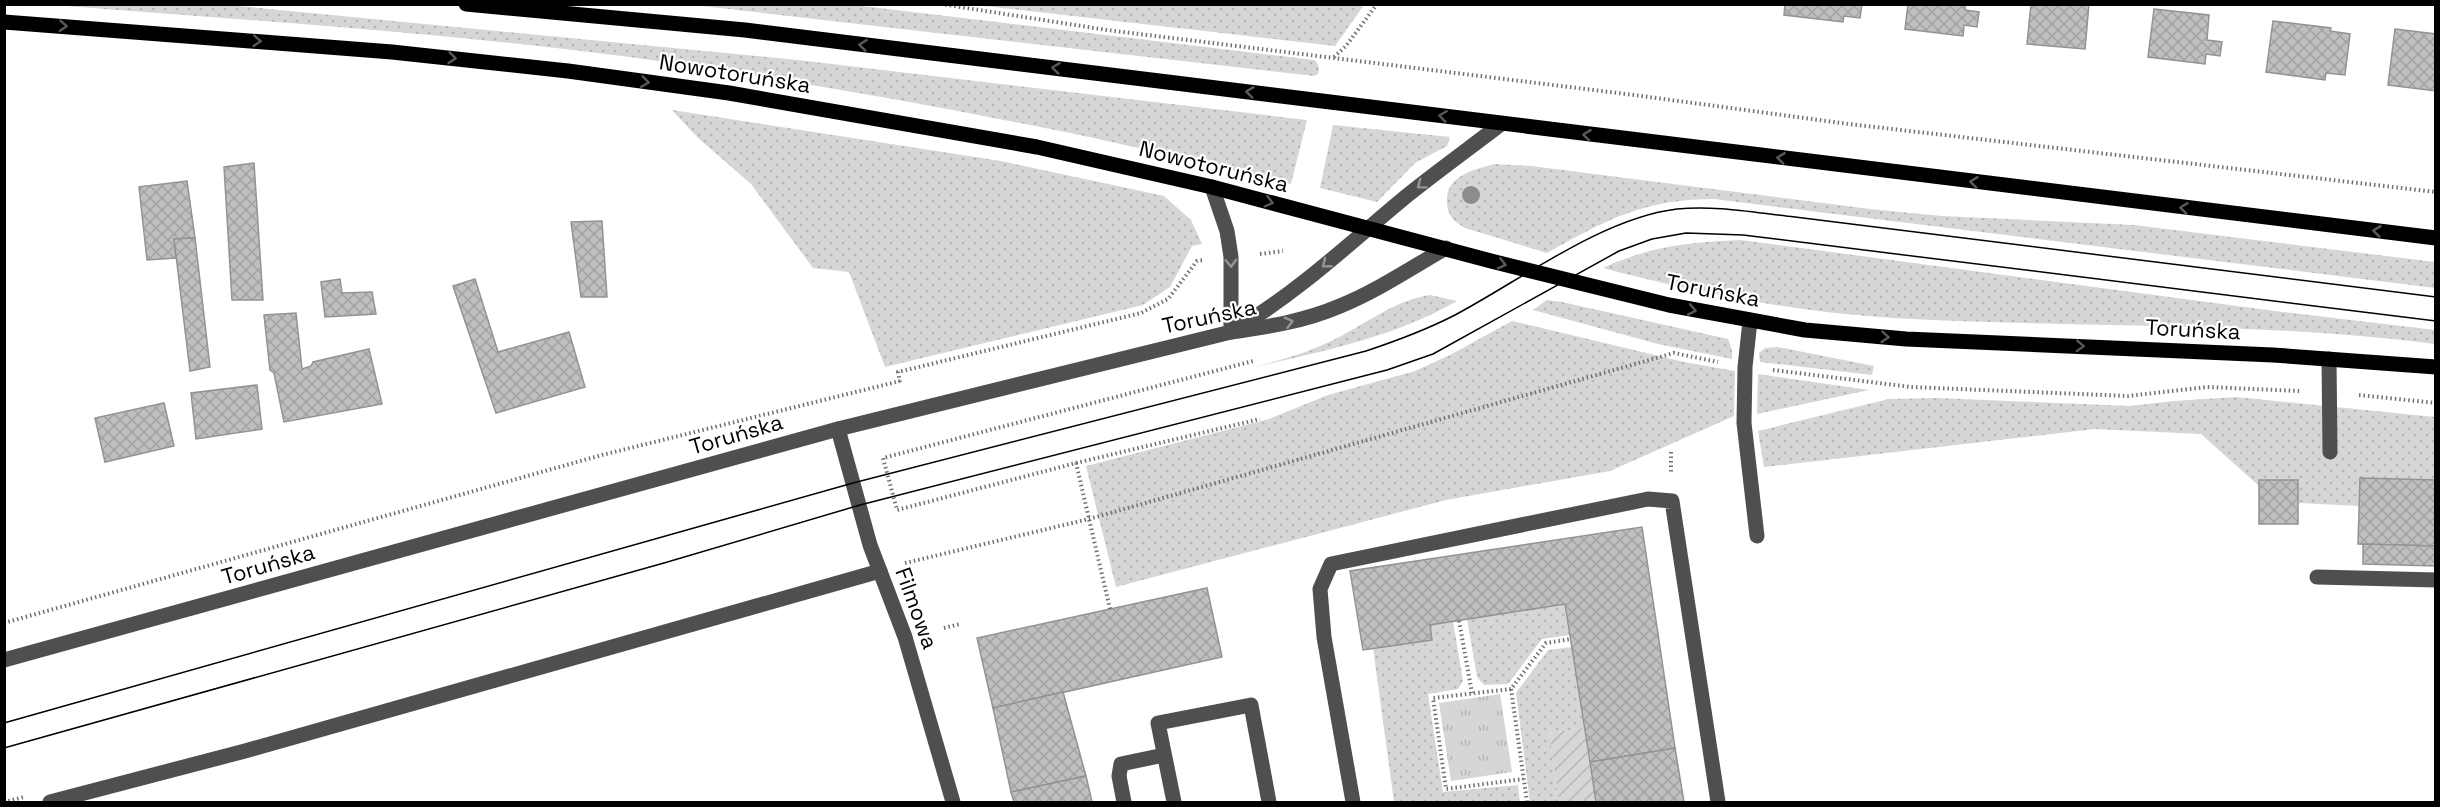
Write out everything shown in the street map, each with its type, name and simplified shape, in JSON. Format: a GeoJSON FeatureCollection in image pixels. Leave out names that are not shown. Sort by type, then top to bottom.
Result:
{"type":"FeatureCollection","features":[{"type":"Feature","properties":{"kind":"main road","name":"Nowotoruńska"},"geometry":{"type":"LineString","coordinates":[[466,4],[745,30],[2436,238]]}},
{"type":"Feature","properties":{"kind":"main road","name":"Nowotoruńska"},"geometry":{"type":"LineString","coordinates":[[4,22],[392,52],[579,72],[729,93],[1026,145],[1212,187],[1446,248]]}},
{"type":"Feature","properties":{"kind":"main road","name":"Toruńska"},"geometry":{"type":"LineString","coordinates":[[1446,248],[1669,306],[1805,330],[1906,339],[2329,359],[2436,367]]}},
{"type":"Feature","properties":{"kind":"street"},"geometry":{"type":"LineString","coordinates":[[1231,332],[1275,306],[1372,228],[1409,194],[1501,124]]}},
{"type":"Feature","properties":{"kind":"street"},"geometry":{"type":"LineString","coordinates":[[1212,187],[1227,231],[1231,257],[1231,332]]}},
{"type":"Feature","properties":{"kind":"street","name":"Toruńska"},"geometry":{"type":"LineString","coordinates":[[4,660],[838,429],[1231,332],[1284,324],[1338,307],[1446,248]]}},
{"type":"Feature","properties":{"kind":"street"},"geometry":{"type":"LineString","coordinates":[[1749,321],[1744,423],[1756,536]]}},
{"type":"Feature","properties":{"kind":"street"},"geometry":{"type":"LineString","coordinates":[[2329,359],[2330,452]]}},
{"type":"Feature","properties":{"kind":"street","name":"Filmowa"},"geometry":{"type":"LineString","coordinates":[[838,429],[880,571],[905,637],[953,802]]}},
{"type":"Feature","properties":{"kind":"street"},"geometry":{"type":"LineString","coordinates":[[1353,802],[1324,638],[1320,589],[1331,564],[1648,499],[1672,501],[1718,802]]}},
{"type":"Feature","properties":{"kind":"street"},"geometry":{"type":"LineString","coordinates":[[50,802],[256,748],[880,571]]}},
{"type":"Feature","properties":{"kind":"street"},"geometry":{"type":"LineString","coordinates":[[2317,577],[2436,580]]}},
{"type":"Feature","properties":{"kind":"street"},"geometry":{"type":"LineString","coordinates":[[1174,802],[1158,723],[1251,705],[1269,802]]}},
{"type":"Feature","properties":{"kind":"street"},"geometry":{"type":"LineString","coordinates":[[1124,802],[1119,776],[1121,764],[1164,755]]}},
{"type":"Feature","properties":{"kind":"path"},"geometry":{"type":"LineString","coordinates":[[941,4],[1107,30],[1849,124],[2436,192]]}},
{"type":"Feature","properties":{"kind":"path"},"geometry":{"type":"LineString","coordinates":[[1333,58],[1346,46],[1377,4]]}},
{"type":"Feature","properties":{"kind":"path"},"geometry":{"type":"LineString","coordinates":[[916,449],[898,372],[1141,313],[1168,299],[1197,261],[1283,251]]}},
{"type":"Feature","properties":{"kind":"path"},"geometry":{"type":"LineString","coordinates":[[880,571],[912,561],[1089,519],[1674,353],[1745,367],[1923,387],[2128,396],[2207,387]]}},
{"type":"Feature","properties":{"kind":"path"},"geometry":{"type":"LineString","coordinates":[[1256,360],[883,458],[897,510],[1260,419]]}},
{"type":"Feature","properties":{"kind":"path"},"geometry":{"type":"LineString","coordinates":[[4,623],[602,455],[900,381]]}},
{"type":"Feature","properties":{"kind":"path"},"geometry":{"type":"LineString","coordinates":[[1076,464],[1110,609]]}},
{"type":"Feature","properties":{"kind":"path"},"geometry":{"type":"LineString","coordinates":[[1460,621],[1472,693]]}},
{"type":"Feature","properties":{"kind":"path"},"geometry":{"type":"LineString","coordinates":[[944,628],[960,624]]}},
{"type":"Feature","properties":{"kind":"path"},"geometry":{"type":"LineString","coordinates":[[1523,779],[1446,789],[1433,698],[1511,688],[1546,643],[1571,639]]}},
{"type":"Feature","properties":{"kind":"path"},"geometry":{"type":"LineString","coordinates":[[1511,688],[1527,802]]}},
{"type":"Feature","properties":{"kind":"green space"},"geometry":{"type":"Polygon","coordinates":[[[1364,4],[1335,46],[976,5],[1364,4]]]}},
{"type":"Feature","properties":{"kind":"green space"},"geometry":{"type":"Polygon","coordinates":[[[53,5],[229,5],[798,60],[1307,120],[1291,184],[1040,127],[938,107],[681,64],[558,48],[414,34],[53,5]]]}},
{"type":"Feature","properties":{"kind":"green space"},"geometry":{"type":"Polygon","coordinates":[[[693,5],[854,5],[1314,60],[1319,70],[1314,76],[693,5]]]}},
{"type":"Feature","properties":{"kind":"green space"},"geometry":{"type":"Polygon","coordinates":[[[672,110],[1001,161],[1164,196],[1191,220],[1202,244],[1192,246],[1170,287],[1143,305],[885,367],[849,272],[813,268],[751,184],[697,137],[672,110]]]}},
{"type":"Feature","properties":{"kind":"green space"},"geometry":{"type":"Polygon","coordinates":[[[1333,125],[1450,137],[1447,146],[1415,163],[1377,202],[1320,188],[1333,125]]]}},
{"type":"Feature","properties":{"kind":"green space"},"geometry":{"type":"Polygon","coordinates":[[[1495,164],[1531,166],[1870,209],[1942,216],[2134,225],[2435,262],[2435,288],[1714,199],[1689,200],[1646,207],[1607,221],[1547,253],[1465,228],[1450,215],[1447,207],[1448,193],[1456,180],[1470,171],[1495,164]]]}},
{"type":"Feature","properties":{"kind":"green space"},"geometry":{"type":"Polygon","coordinates":[[[1741,240],[2435,330],[2435,344],[2232,328],[1961,321],[1856,315],[1746,300],[1674,286],[1603,268],[1670,246],[1741,240]]]}},
{"type":"Feature","properties":{"kind":"green space"},"geometry":{"type":"Polygon","coordinates":[[[1430,295],[1457,301],[1408,325],[1382,334],[1251,368],[1320,346],[1391,308],[1430,295]]]}},
{"type":"Feature","properties":{"kind":"green space"},"geometry":{"type":"Polygon","coordinates":[[[1547,300],[1728,339],[1732,359],[1658,344],[1533,310],[1547,300]]]}},
{"type":"Feature","properties":{"kind":"green space"},"geometry":{"type":"Polygon","coordinates":[[[1512,321],[1684,362],[1735,371],[1734,416],[1610,471],[1446,500],[1116,587],[1086,466],[1269,419],[1328,395],[1415,371],[1450,355],[1512,321]]]}},
{"type":"Feature","properties":{"kind":"green space"},"geometry":{"type":"Polygon","coordinates":[[[1778,347],[1874,366],[1872,375],[1760,362],[1759,353],[1765,348],[1778,347]]]}},
{"type":"Feature","properties":{"kind":"green space"},"geometry":{"type":"Polygon","coordinates":[[[1758,374],[1869,390],[1757,414],[1758,374]]]}},
{"type":"Feature","properties":{"kind":"green space"},"geometry":{"type":"Polygon","coordinates":[[[2236,397],[2435,417],[2435,480],[2360,478],[2360,506],[2298,503],[2259,480],[2259,486],[2201,434],[2095,429],[1764,467],[1758,431],[1889,399],[1936,398],[2130,406],[2236,397]]]}},
{"type":"Feature","properties":{"kind":"green space"},"geometry":{"type":"Polygon","coordinates":[[[1565,604],[1570,635],[1542,639],[1508,684],[1484,685],[1477,677],[1467,619],[1565,604]]]}},
{"type":"Feature","properties":{"kind":"green space"},"geometry":{"type":"Polygon","coordinates":[[[1453,621],[1463,681],[1458,689],[1428,694],[1443,792],[1518,785],[1520,802],[1394,802],[1373,648],[1430,625],[1453,621]]]}},
{"type":"Feature","properties":{"kind":"green space"},"geometry":{"type":"Polygon","coordinates":[[[1572,647],[1584,728],[1549,733],[1559,802],[1530,802],[1516,693],[1548,650],[1572,647]]]}},
{"type":"Feature","properties":{"kind":"green space"},"geometry":{"type":"Polygon","coordinates":[[[1500,694],[1512,772],[1451,781],[1439,703],[1500,694]]]}},
{"type":"Feature","properties":{"kind":"green space"},"geometry":{"type":"Polygon","coordinates":[[[1584,728],[1596,802],[1559,802],[1549,733],[1584,728]]]}},
{"type":"Feature","properties":{"kind":"building"},"geometry":{"type":"Polygon","coordinates":[[[1785,4],[1862,4],[1860,18],[1844,16],[1843,22],[1784,15],[1785,4]]]}},
{"type":"Feature","properties":{"kind":"building"},"geometry":{"type":"Polygon","coordinates":[[[1908,4],[1965,4],[1965,10],[1979,12],[1977,27],[1964,25],[1963,36],[1905,29],[1908,4]]]}},
{"type":"Feature","properties":{"kind":"building"},"geometry":{"type":"Polygon","coordinates":[[[2031,4],[2089,4],[2085,49],[2027,44],[2031,4]]]}},
{"type":"Feature","properties":{"kind":"building"},"geometry":{"type":"Polygon","coordinates":[[[2154,9],[2209,15],[2207,40],[2222,42],[2220,56],[2206,54],[2205,64],[2148,57],[2154,9]]]}},
{"type":"Feature","properties":{"kind":"building"},"geometry":{"type":"Polygon","coordinates":[[[2273,21],[2331,28],[2330,31],[2350,34],[2345,75],[2326,73],[2325,80],[2266,72],[2273,21]]]}},
{"type":"Feature","properties":{"kind":"building"},"geometry":{"type":"Polygon","coordinates":[[[2395,29],[2436,34],[2436,91],[2388,85],[2395,29]]]}},
{"type":"Feature","properties":{"kind":"building"},"geometry":{"type":"Polygon","coordinates":[[[254,163],[263,300],[232,300],[224,167],[254,163]]]}},
{"type":"Feature","properties":{"kind":"building"},"geometry":{"type":"Polygon","coordinates":[[[187,181],[195,238],[174,239],[176,258],[147,260],[139,187],[187,181]]]}},
{"type":"Feature","properties":{"kind":"building"},"geometry":{"type":"Polygon","coordinates":[[[602,221],[607,297],[581,297],[571,222],[602,221]]]}},
{"type":"Feature","properties":{"kind":"building"},"geometry":{"type":"Polygon","coordinates":[[[195,238],[210,367],[190,371],[174,239],[195,238]]]}},
{"type":"Feature","properties":{"kind":"building"},"geometry":{"type":"Polygon","coordinates":[[[340,279],[342,293],[372,292],[376,314],[325,317],[321,282],[340,279]]]}},
{"type":"Feature","properties":{"kind":"building"},"geometry":{"type":"Polygon","coordinates":[[[475,279],[498,352],[569,332],[585,387],[496,413],[453,286],[475,279]]]}},
{"type":"Feature","properties":{"kind":"building"},"geometry":{"type":"Polygon","coordinates":[[[296,313],[302,369],[311,366],[313,362],[369,349],[382,404],[284,422],[274,373],[270,370],[264,315],[296,313]]]}},
{"type":"Feature","properties":{"kind":"building"},"geometry":{"type":"Polygon","coordinates":[[[257,385],[262,429],[196,439],[191,393],[257,385]]]}},
{"type":"Feature","properties":{"kind":"building"},"geometry":{"type":"Polygon","coordinates":[[[164,403],[174,446],[105,462],[95,418],[164,403]]]}},
{"type":"Feature","properties":{"kind":"building"},"geometry":{"type":"Polygon","coordinates":[[[2360,478],[2436,480],[2436,546],[2358,544],[2360,478]]]}},
{"type":"Feature","properties":{"kind":"building"},"geometry":{"type":"Polygon","coordinates":[[[2259,480],[2298,480],[2298,524],[2259,524],[2259,480]]]}},
{"type":"Feature","properties":{"kind":"building"},"geometry":{"type":"Polygon","coordinates":[[[1642,527],[1675,748],[1590,762],[1565,604],[1430,625],[1432,640],[1363,650],[1350,571],[1642,527]]]}},
{"type":"Feature","properties":{"kind":"building"},"geometry":{"type":"Polygon","coordinates":[[[2363,544],[2436,546],[2436,566],[2363,564],[2363,544]]]}},
{"type":"Feature","properties":{"kind":"building"},"geometry":{"type":"Polygon","coordinates":[[[1207,588],[1222,657],[993,708],[977,638],[1207,588]]]}},
{"type":"Feature","properties":{"kind":"building"},"geometry":{"type":"Polygon","coordinates":[[[1063,692],[1086,776],[1011,792],[993,708],[1063,692]]]}},
{"type":"Feature","properties":{"kind":"building"},"geometry":{"type":"Polygon","coordinates":[[[1675,748],[1684,802],[1596,802],[1590,762],[1675,748]]]}},
{"type":"Feature","properties":{"kind":"building"},"geometry":{"type":"Polygon","coordinates":[[[1086,776],[1092,802],[1014,802],[1011,792],[1086,776]]]}},
{"type":"Feature","properties":{"kind":"tram line"},"geometry":{"type":"LineString","coordinates":[[4,723],[853,483],[1366,351],[1411,335],[1455,315],[1591,237],[1620,224],[1677,209],[1706,208],[1751,212],[2436,297]]}},
{"type":"Feature","properties":{"kind":"tram line"},"geometry":{"type":"LineString","coordinates":[[4,748],[664,563],[860,505],[1387,370],[1433,354],[1619,251],[1652,239],[1686,233],[1743,235],[2436,321]]}}]}
